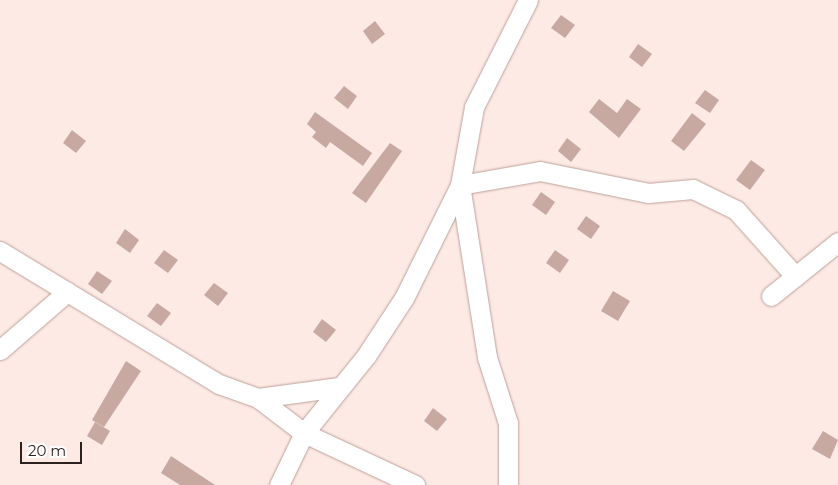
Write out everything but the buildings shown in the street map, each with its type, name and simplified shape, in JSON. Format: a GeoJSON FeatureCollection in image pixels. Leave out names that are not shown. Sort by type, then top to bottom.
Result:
{"type":"FeatureCollection","features":[{"type":"Feature","properties":{"kind":"street"},"geometry":{"type":"LineString","coordinates":[[279,485],[304,433],[339,387],[366,356],[404,298],[460,184],[474,107],[528,0]]}},
{"type":"Feature","properties":{"kind":"street"},"geometry":{"type":"LineString","coordinates":[[460,184],[540,171],[648,192],[693,189],[736,210],[795,276]]}},
{"type":"Feature","properties":{"kind":"street"},"geometry":{"type":"LineString","coordinates":[[460,184],[487,357],[508,423],[508,485]]}},
{"type":"Feature","properties":{"kind":"street"},"geometry":{"type":"LineString","coordinates":[[771,296],[838,242]]}},
{"type":"Feature","properties":{"kind":"street"},"geometry":{"type":"LineString","coordinates":[[0,251],[219,384],[258,398],[304,433],[414,485]]}},
{"type":"Feature","properties":{"kind":"street"},"geometry":{"type":"LineString","coordinates":[[0,350],[67,292]]}},
{"type":"Feature","properties":{"kind":"street"},"geometry":{"type":"LineString","coordinates":[[258,398],[339,387]]}}]}
